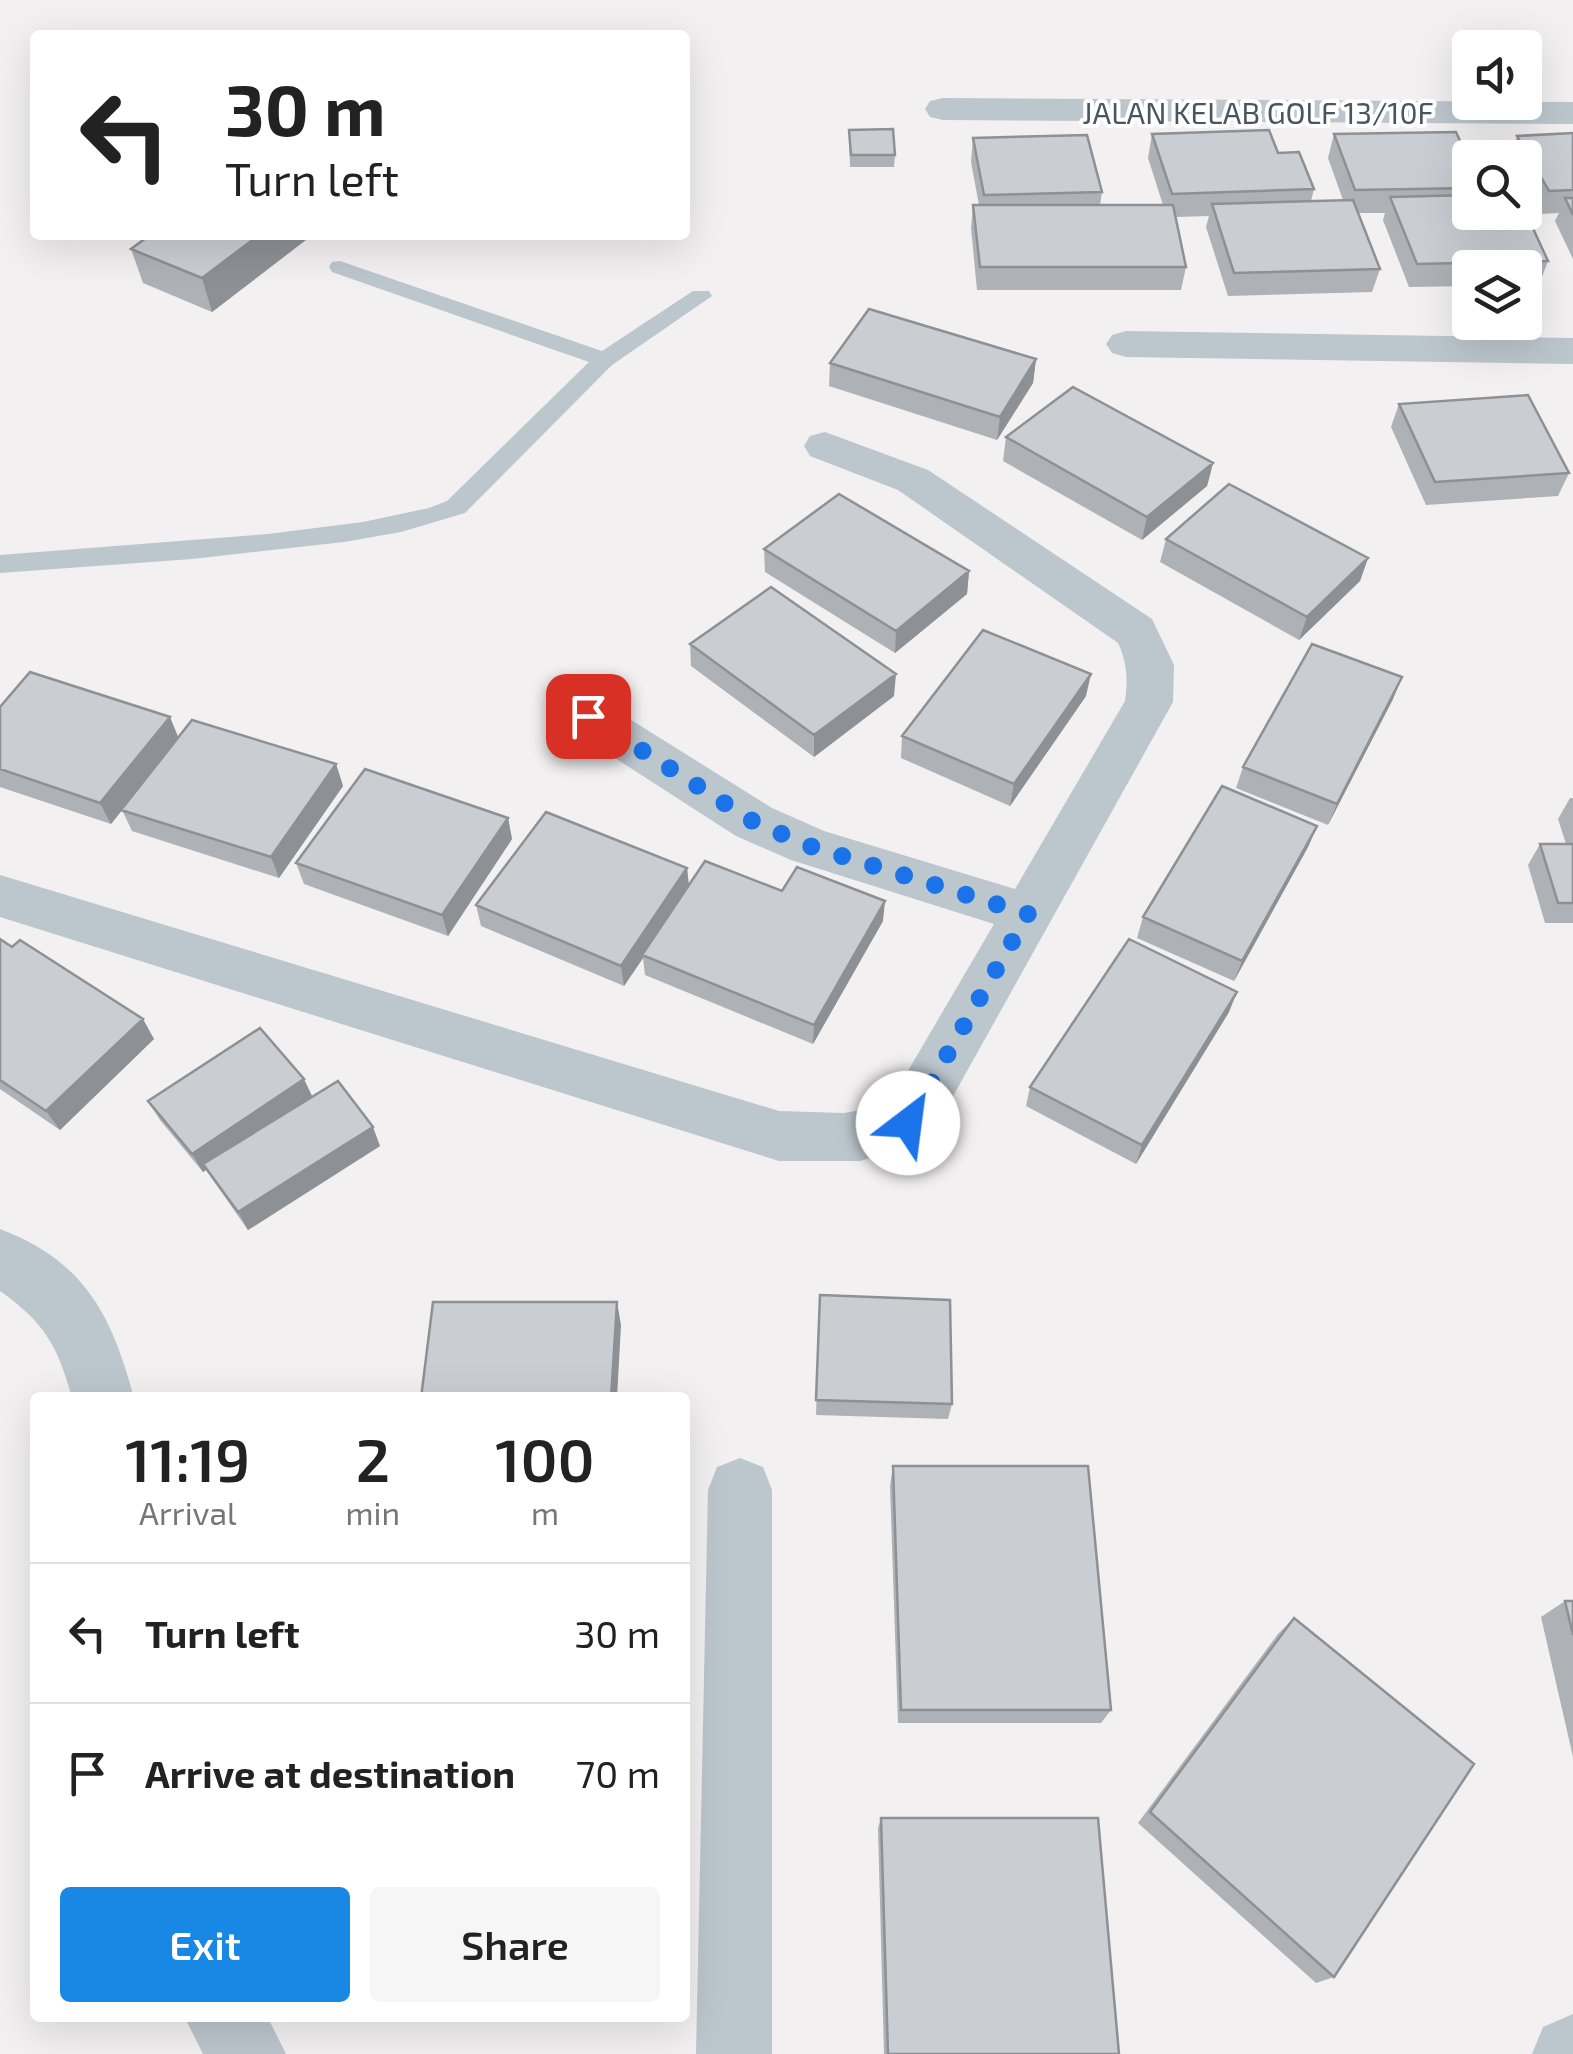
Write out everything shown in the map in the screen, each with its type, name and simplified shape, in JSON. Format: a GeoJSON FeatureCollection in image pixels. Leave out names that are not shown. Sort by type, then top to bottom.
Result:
{"type":"FeatureCollection","features":[{"type":"Feature","properties":{"kind":"street","name":"JALAN KELAB GOLF 13/10F"},"geometry":{"type":"LineString","coordinates":[[943,109],[1573,113]]}},
{"type":"Feature","properties":{"kind":"street"},"geometry":{"type":"LineString","coordinates":[[1126,344],[1573,351]]}},
{"type":"Feature","properties":{"kind":"street"},"geometry":{"type":"LineString","coordinates":[[0,896],[779,1136],[832,1142],[874,1136],[908,1123],[1149,702],[1154,677],[1149,652],[1135,631],[913,480],[825,446]]}},
{"type":"Feature","properties":{"kind":"street"},"geometry":{"type":"LineString","coordinates":[[588,716],[754,822],[810,846],[1028,914]]}},
{"type":"Feature","properties":{"kind":"street"},"geometry":{"type":"LineString","coordinates":[[0,1256],[52,1293],[88,1341],[101,1392]]}},
{"type":"Feature","properties":{"kind":"street"},"geometry":{"type":"LineString","coordinates":[[734,2054],[740,1490]]}},
{"type":"Feature","properties":{"kind":"street"},"geometry":{"type":"LineString","coordinates":[[225,2022],[248,2054]]}},
{"type":"Feature","properties":{"kind":"lane"},"geometry":{"type":"LineString","coordinates":[[340,268],[604,360]]}},
{"type":"Feature","properties":{"kind":"lane"},"geometry":{"type":"LineString","coordinates":[[0,564],[264,544],[390,527],[434,516],[456,507],[604,360],[702,296]]}},
{"type":"Feature","properties":{"kind":"building"},"geometry":{"type":"Polygon","coordinates":[[[893,129],[895,155],[851,155],[849,130],[893,129]]]}},
{"type":"Feature","properties":{"kind":"building"},"geometry":{"type":"Polygon","coordinates":[[[1269,130],[1278,153],[1299,152],[1314,189],[1172,194],[1152,134],[1269,130]]]}},
{"type":"Feature","properties":{"kind":"building"},"geometry":{"type":"Polygon","coordinates":[[[1456,132],[1460,140],[1452,140],[1452,188],[1355,190],[1334,134],[1456,132]]]}},
{"type":"Feature","properties":{"kind":"building"},"geometry":{"type":"Polygon","coordinates":[[[1573,133],[1573,190],[1549,191],[1542,179],[1542,140],[1519,140],[1517,136],[1573,133]]]}},
{"type":"Feature","properties":{"kind":"building"},"geometry":{"type":"Polygon","coordinates":[[[1087,135],[1102,192],[984,195],[973,138],[1087,135]]]}},
{"type":"Feature","properties":{"kind":"building"},"geometry":{"type":"Polygon","coordinates":[[[1452,195],[1452,230],[1534,230],[1548,261],[1542,261],[1542,250],[1452,250],[1452,263],[1417,264],[1390,197],[1452,195]]]}},
{"type":"Feature","properties":{"kind":"building"},"geometry":{"type":"Polygon","coordinates":[[[1565,198],[1573,198],[1573,215],[1565,198]]]}},
{"type":"Feature","properties":{"kind":"building"},"geometry":{"type":"Polygon","coordinates":[[[1353,200],[1380,269],[1234,273],[1212,204],[1353,200]]]}},
{"type":"Feature","properties":{"kind":"building"},"geometry":{"type":"Polygon","coordinates":[[[973,205],[1173,205],[1186,267],[980,267],[973,205]]]}},
{"type":"Feature","properties":{"kind":"building"},"geometry":{"type":"Polygon","coordinates":[[[143,240],[252,240],[202,278],[131,249],[143,240]]]}},
{"type":"Feature","properties":{"kind":"building"},"geometry":{"type":"Polygon","coordinates":[[[869,309],[1036,359],[1000,417],[830,363],[869,309]]]}},
{"type":"Feature","properties":{"kind":"building"},"geometry":{"type":"Polygon","coordinates":[[[1073,387],[1213,463],[1147,517],[1006,437],[1073,387]]]}},
{"type":"Feature","properties":{"kind":"building"},"geometry":{"type":"Polygon","coordinates":[[[1528,395],[1569,473],[1435,482],[1399,404],[1528,395]]]}},
{"type":"Feature","properties":{"kind":"building"},"geometry":{"type":"Polygon","coordinates":[[[1229,484],[1368,558],[1307,617],[1166,539],[1229,484]]]}},
{"type":"Feature","properties":{"kind":"building"},"geometry":{"type":"Polygon","coordinates":[[[839,494],[969,571],[896,631],[764,549],[839,494]]]}},
{"type":"Feature","properties":{"kind":"building"},"geometry":{"type":"Polygon","coordinates":[[[771,587],[896,674],[814,735],[690,644],[771,587]]]}},
{"type":"Feature","properties":{"kind":"building"},"geometry":{"type":"Polygon","coordinates":[[[983,630],[1091,674],[1014,784],[902,736],[983,630]]]}},
{"type":"Feature","properties":{"kind":"building"},"geometry":{"type":"Polygon","coordinates":[[[1312,644],[1402,677],[1337,804],[1243,767],[1312,644]]]}},
{"type":"Feature","properties":{"kind":"building"},"geometry":{"type":"Polygon","coordinates":[[[30,672],[170,717],[100,803],[0,769],[0,707],[30,672]]]}},
{"type":"Feature","properties":{"kind":"building"},"geometry":{"type":"Polygon","coordinates":[[[192,720],[336,764],[271,857],[121,810],[192,720]]]}},
{"type":"Feature","properties":{"kind":"building"},"geometry":{"type":"Polygon","coordinates":[[[365,769],[508,818],[442,915],[296,863],[365,769]]]}},
{"type":"Feature","properties":{"kind":"building"},"geometry":{"type":"Polygon","coordinates":[[[1222,786],[1317,826],[1242,961],[1143,917],[1222,786]]]}},
{"type":"Feature","properties":{"kind":"building"},"geometry":{"type":"Polygon","coordinates":[[[546,812],[687,868],[621,966],[476,905],[546,812]]]}},
{"type":"Feature","properties":{"kind":"building"},"geometry":{"type":"Polygon","coordinates":[[[1540,844],[1573,844],[1573,903],[1558,903],[1540,844]]]}},
{"type":"Feature","properties":{"kind":"building"},"geometry":{"type":"Polygon","coordinates":[[[705,861],[782,891],[797,867],[885,901],[814,1025],[642,955],[705,861]]]}},
{"type":"Feature","properties":{"kind":"building"},"geometry":{"type":"Polygon","coordinates":[[[0,939],[12,947],[20,940],[143,1019],[46,1111],[0,1080],[0,939]]]}},
{"type":"Feature","properties":{"kind":"building"},"geometry":{"type":"Polygon","coordinates":[[[1129,939],[1237,992],[1142,1145],[1030,1087],[1129,939]]]}},
{"type":"Feature","properties":{"kind":"building"},"geometry":{"type":"Polygon","coordinates":[[[260,1028],[304,1079],[192,1154],[148,1101],[260,1028]]]}},
{"type":"Feature","properties":{"kind":"building"},"geometry":{"type":"Polygon","coordinates":[[[338,1081],[373,1127],[238,1212],[203,1164],[338,1081]]]}},
{"type":"Feature","properties":{"kind":"building"},"geometry":{"type":"Polygon","coordinates":[[[820,1295],[950,1300],[952,1404],[816,1400],[820,1295]]]}},
{"type":"Feature","properties":{"kind":"building"},"geometry":{"type":"Polygon","coordinates":[[[433,1302],[617,1302],[611,1392],[422,1392],[433,1302]]]}},
{"type":"Feature","properties":{"kind":"building"},"geometry":{"type":"Polygon","coordinates":[[[893,1466],[1088,1466],[1111,1710],[901,1710],[893,1466]]]}},
{"type":"Feature","properties":{"kind":"building"},"geometry":{"type":"Polygon","coordinates":[[[1565,1601],[1573,1601],[1573,1635],[1565,1601]]]}},
{"type":"Feature","properties":{"kind":"building"},"geometry":{"type":"Polygon","coordinates":[[[1294,1618],[1474,1764],[1334,1977],[1150,1812],[1294,1618]]]}},
{"type":"Feature","properties":{"kind":"building"},"geometry":{"type":"Polygon","coordinates":[[[881,1818],[1098,1818],[1119,2054],[888,2054],[881,1818]]]}},
{"type":"Feature","properties":{"kind":"route"},"geometry":{"type":"LineString","coordinates":[[588,716],[754,822],[810,846],[1028,914],[908,1123]]}}]}
